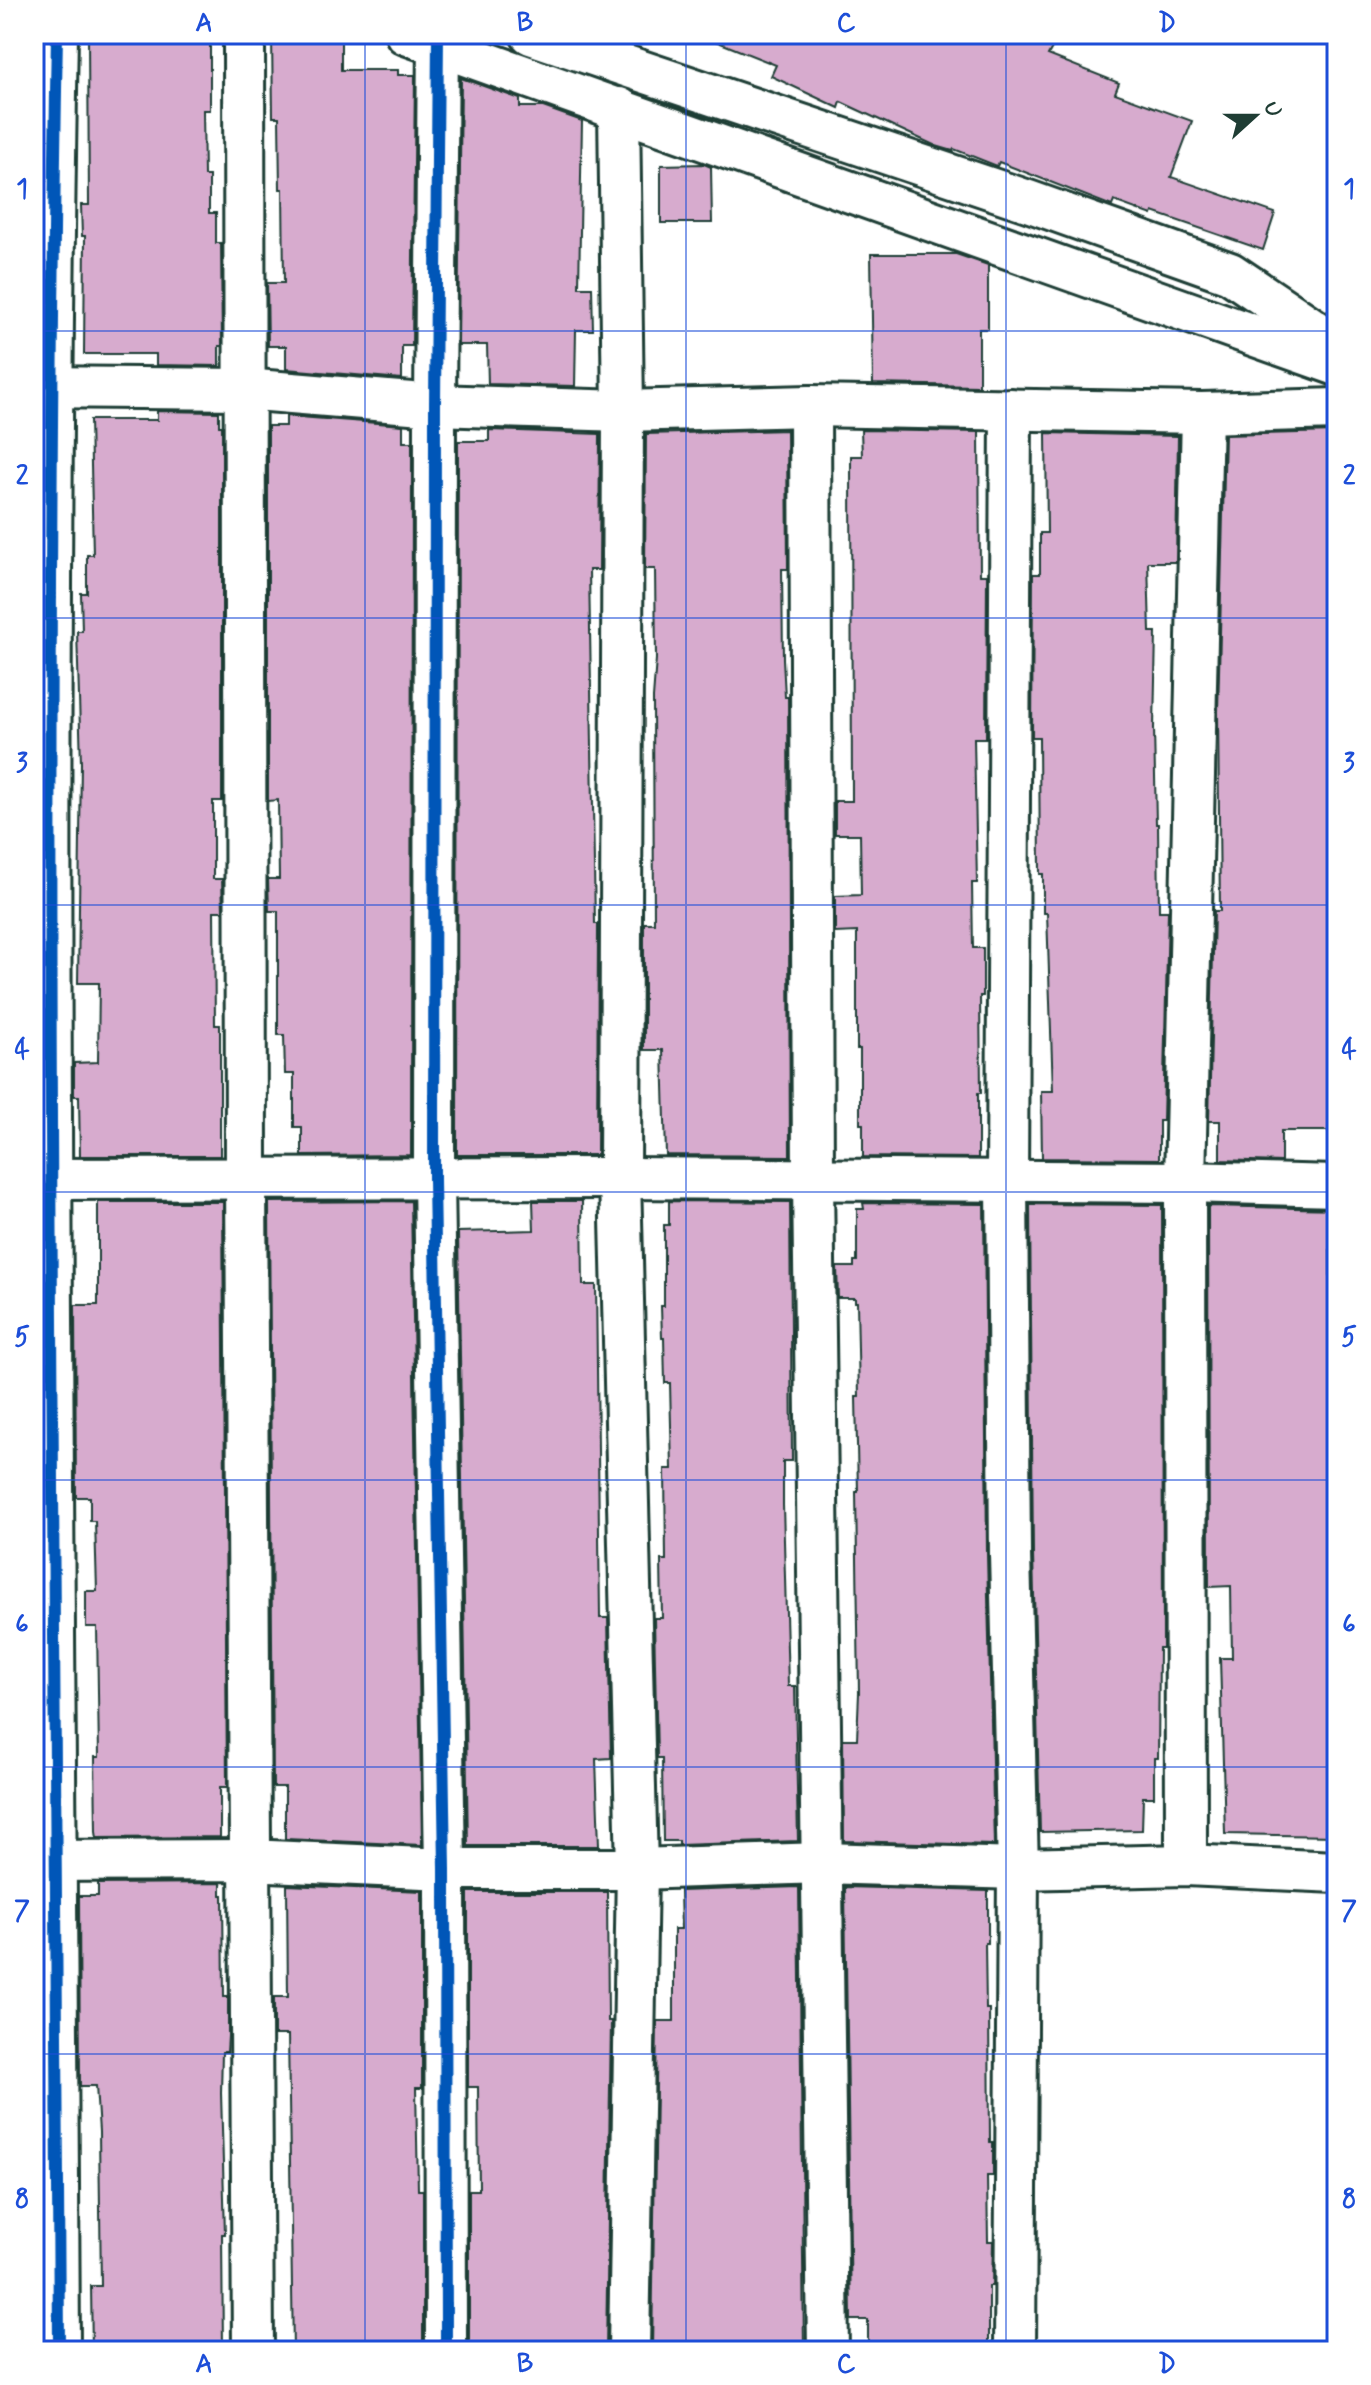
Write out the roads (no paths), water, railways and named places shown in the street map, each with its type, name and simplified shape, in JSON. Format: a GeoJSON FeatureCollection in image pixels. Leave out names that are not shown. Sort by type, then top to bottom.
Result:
{"type":"FeatureCollection","features":[{"type":"Feature","properties":{"kind":"street"},"geometry":{"type":"LineString","coordinates":[[57,34],[42,387],[42,1179],[45,1861],[59,2351]]}},
{"type":"Feature","properties":{"kind":"street"},"geometry":{"type":"LineString","coordinates":[[244,34],[248,1860],[253,2351]]}},
{"type":"Feature","properties":{"kind":"street"},"geometry":{"type":"LineString","coordinates":[[531,34],[1028,201],[1230,273],[1337,345]]}},
{"type":"Feature","properties":{"kind":"street"},"geometry":{"type":"LineString","coordinates":[[446,2351],[445,1869],[434,1180],[435,405],[427,38],[1337,365]]}},
{"type":"Feature","properties":{"kind":"street"},"geometry":{"type":"LineString","coordinates":[[619,108],[623,411],[620,1178],[637,1869],[629,2351]]}},
{"type":"Feature","properties":{"kind":"street"},"geometry":{"type":"LineString","coordinates":[[42,387],[244,389],[435,405],[623,411],[810,406],[1202,413],[1337,409]]}},
{"type":"Feature","properties":{"kind":"street"},"geometry":{"type":"LineString","coordinates":[[810,406],[813,1181],[828,2351]]}},
{"type":"Feature","properties":{"kind":"street"},"geometry":{"type":"LineString","coordinates":[[1011,409],[1007,1182],[1010,1554],[1018,1869],[1015,2351]]}},
{"type":"Feature","properties":{"kind":"street"},"geometry":{"type":"LineString","coordinates":[[1186,1865],[1185,1182],[1202,413]]}},
{"type":"Feature","properties":{"kind":"street"},"geometry":{"type":"LineString","coordinates":[[42,1179],[620,1178],[1337,1186]]}},
{"type":"Feature","properties":{"kind":"street"},"geometry":{"type":"LineString","coordinates":[[45,1861],[248,1860],[445,1869],[637,1869],[823,1863],[1018,1869],[1186,1865],[1337,1872]]}}]}
